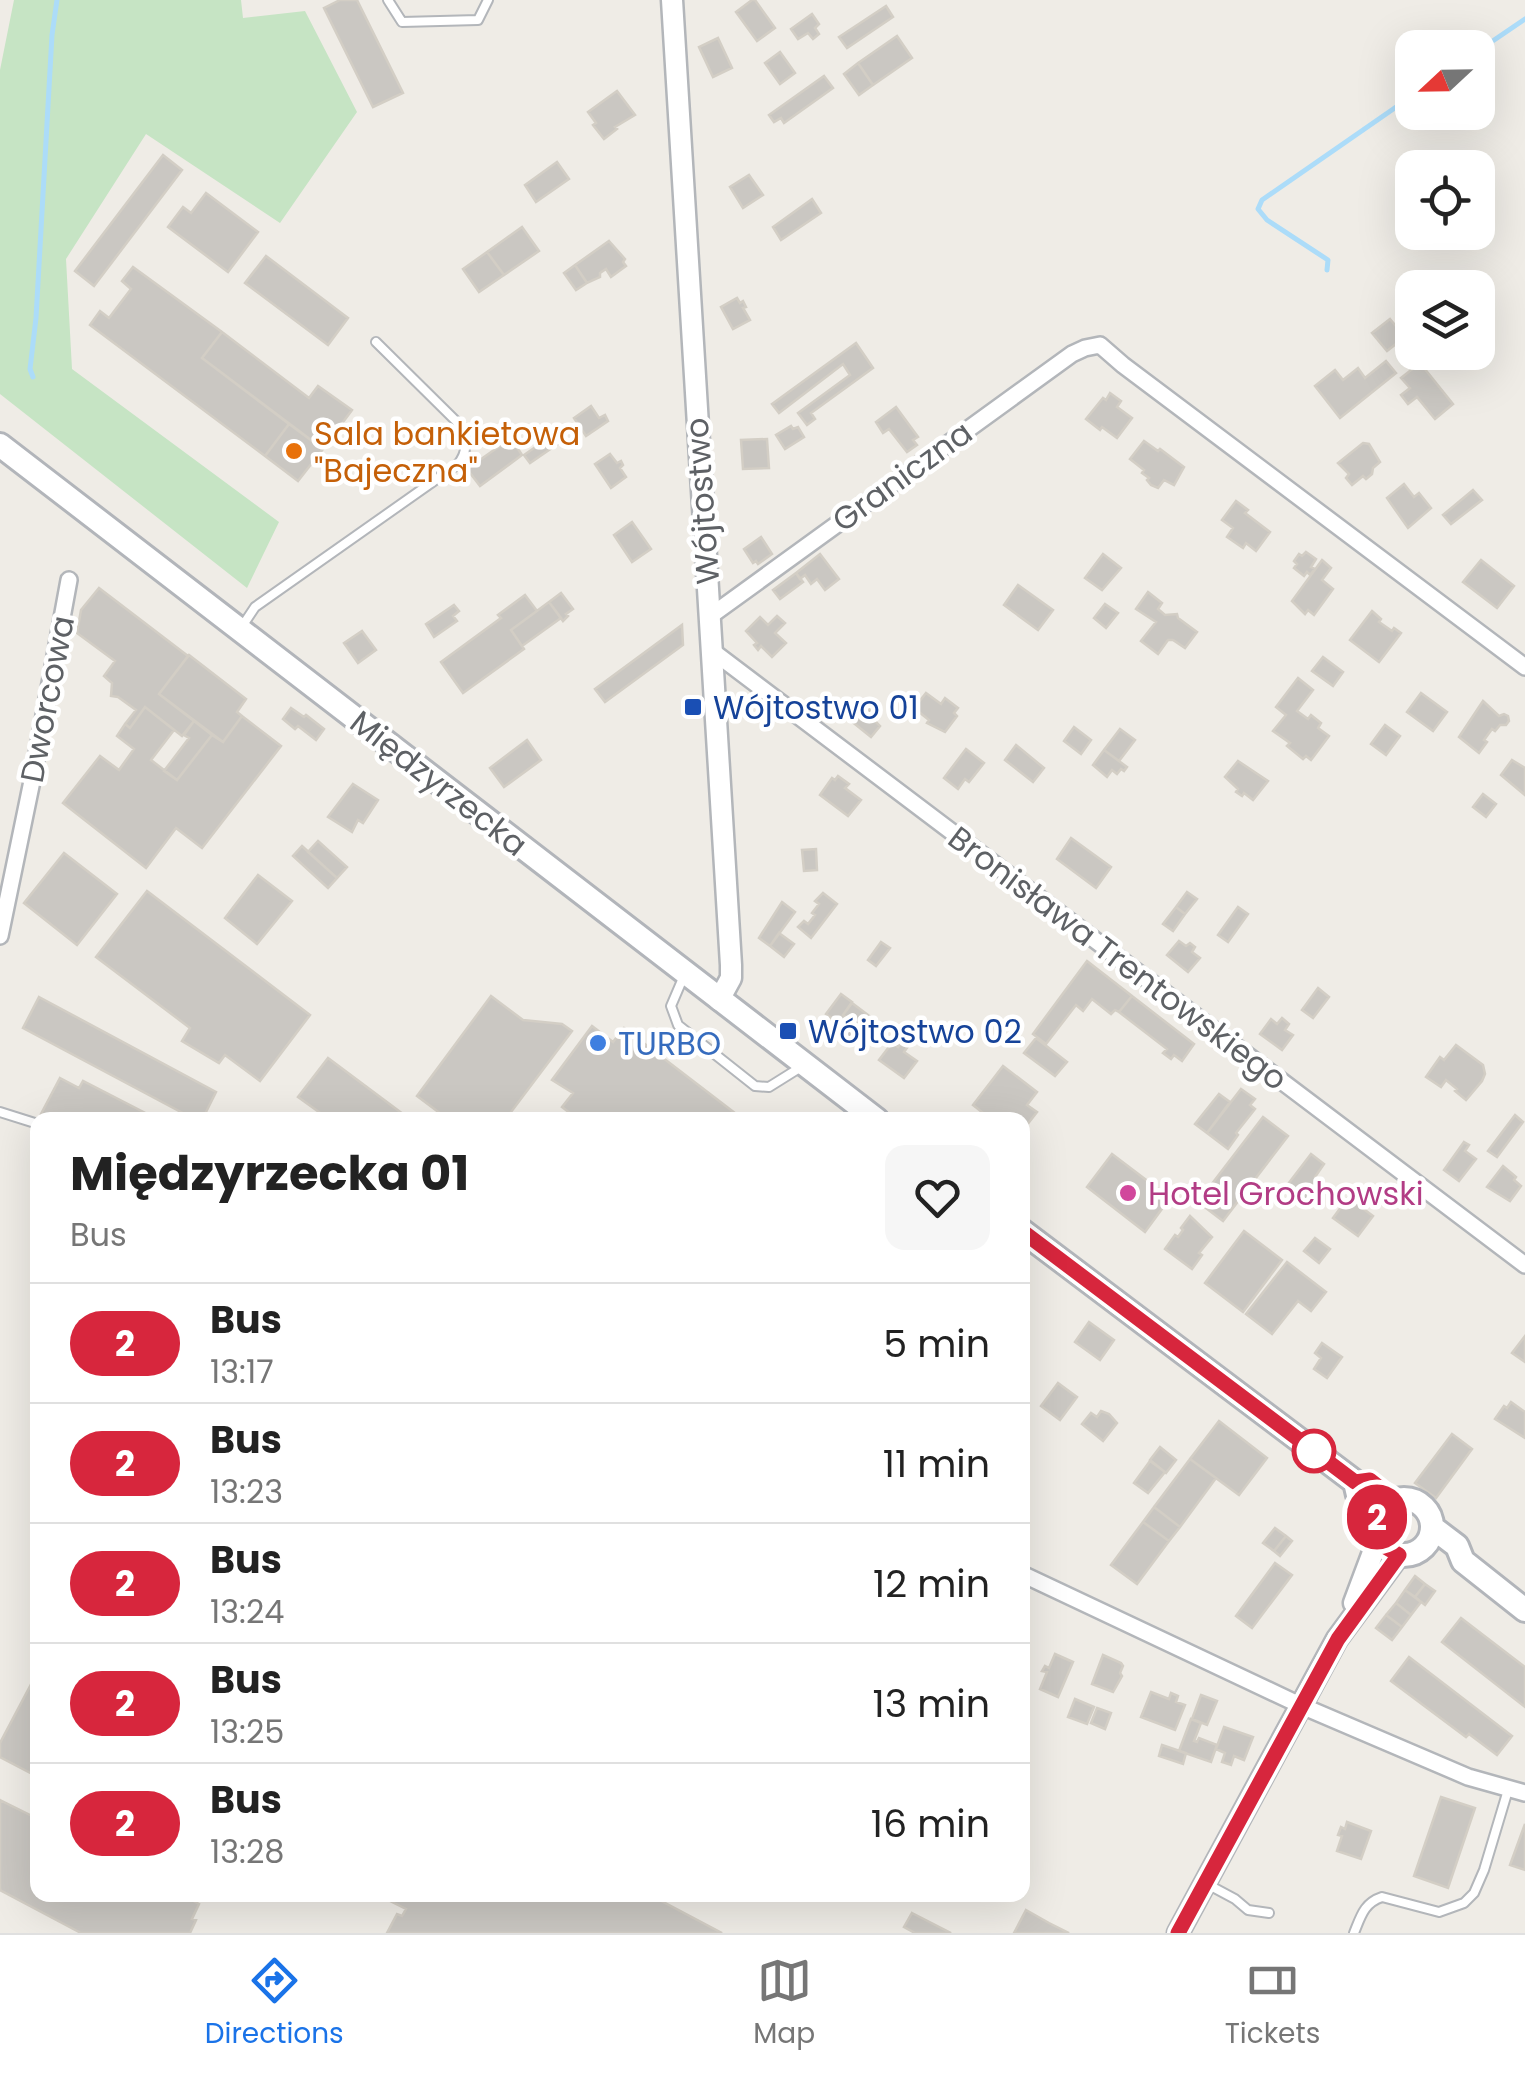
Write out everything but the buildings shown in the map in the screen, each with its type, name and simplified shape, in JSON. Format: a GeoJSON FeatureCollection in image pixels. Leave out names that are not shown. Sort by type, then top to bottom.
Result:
{"type":"FeatureCollection","features":[{"type":"Feature","properties":{"kind":"main road","name":"Międzyrzecka"},"geometry":{"type":"LineString","coordinates":[[0,445],[867,1112]]}},
{"type":"Feature","properties":{"kind":"main road"},"geometry":{"type":"LineString","coordinates":[[1030,1237],[1355,1482],[1358,1496],[1387,1550],[1399,1555],[1412,1554],[1428,1538],[1428,1513],[1424,1506],[1410,1499],[1395,1500],[1381,1510],[1378,1529]]}},
{"type":"Feature","properties":{"kind":"main road"},"geometry":{"type":"LineString","coordinates":[[1355,1482],[1370,1480],[1395,1500]]}},
{"type":"Feature","properties":{"kind":"main road"},"geometry":{"type":"LineString","coordinates":[[1428,1538],[1456,1546],[1463,1561],[1525,1610]]}},
{"type":"Feature","properties":{"kind":"street","name":"Wójtostwo"},"geometry":{"type":"LineString","coordinates":[[672,0],[731,964],[730,978],[719,1000]]}},
{"type":"Feature","properties":{"kind":"street","name":"Graniczna"},"geometry":{"type":"LineString","coordinates":[[710,617],[1072,354],[1100,345],[1525,667]]}},
{"type":"Feature","properties":{"kind":"street","name":"Dworcowa"},"geometry":{"type":"LineString","coordinates":[[0,936],[69,580]]}},
{"type":"Feature","properties":{"kind":"street","name":"Bronisława Trentowskiego"},"geometry":{"type":"LineString","coordinates":[[711,650],[1525,1266]]}},
{"type":"Feature","properties":{"kind":"street"},"geometry":{"type":"LineString","coordinates":[[1347,1624],[1378,1529]]}},
{"type":"Feature","properties":{"kind":"street"},"geometry":{"type":"LineString","coordinates":[[1178,1933],[1347,1624],[1399,1555]]}},
{"type":"Feature","properties":{"kind":"street"},"geometry":{"type":"LineString","coordinates":[[1030,1578],[1302,1706],[1468,1778],[1517,1791]]}},
{"type":"Feature","properties":{"kind":"lane"},"geometry":{"type":"LineString","coordinates":[[388,0],[402,22],[478,20],[488,0],[499,0]]}},
{"type":"Feature","properties":{"kind":"lane"},"geometry":{"type":"LineString","coordinates":[[240,629],[255,607],[466,455],[462,427],[376,342]]}},
{"type":"Feature","properties":{"kind":"lane"},"geometry":{"type":"LineString","coordinates":[[685,974],[671,1006],[678,1025],[755,1086],[769,1087],[805,1065]]}},
{"type":"Feature","properties":{"kind":"lane"},"geometry":{"type":"LineString","coordinates":[[0,1112],[30,1121]]}},
{"type":"Feature","properties":{"kind":"lane"},"geometry":{"type":"LineString","coordinates":[[1354,1933],[1364,1908],[1382,1897],[1439,1912],[1464,1904],[1474,1893],[1517,1791]]}},
{"type":"Feature","properties":{"kind":"lane"},"geometry":{"type":"LineString","coordinates":[[1206,1884],[1236,1900]]}},
{"type":"Feature","properties":{"kind":"green space"},"geometry":{"type":"Polygon","coordinates":[[[14,0],[241,0],[243,18],[305,11],[357,112],[280,223],[146,134],[66,259],[72,369],[279,522],[247,588],[0,394],[0,70],[14,0]]]}},
{"type":"Feature","properties":{"kind":"waterway"},"geometry":{"type":"LineString","coordinates":[[33,377],[30,369],[57,0]]}},
{"type":"Feature","properties":{"kind":"waterway"},"geometry":{"type":"LineString","coordinates":[[1495,39],[1525,19]]}},
{"type":"Feature","properties":{"kind":"waterway"},"geometry":{"type":"LineString","coordinates":[[1327,270],[1328,260],[1267,220],[1258,209],[1262,200],[1395,108]]}},
{"type":"Feature","properties":{"kind":"bus line","name":"2"},"geometry":{"type":"LineString","coordinates":[[1030,1237],[1355,1482],[1370,1480],[1395,1500],[1381,1510],[1375,1525],[1382,1545],[1399,1555],[1338,1639],[1178,1933]]}},
{"type":"Feature","properties":{"kind":"place","name":"Sala bankietowa \"Bajeczna\""},"geometry":{"type":"Point","coordinates":[294,451]}},
{"type":"Feature","properties":{"kind":"place","name":"Wójtostwo 01"},"geometry":{"type":"Point","coordinates":[693,707]}},
{"type":"Feature","properties":{"kind":"place","name":"Wójtostwo 02"},"geometry":{"type":"Point","coordinates":[788,1031]}},
{"type":"Feature","properties":{"kind":"place","name":"TURBO"},"geometry":{"type":"Point","coordinates":[598,1043]}},
{"type":"Feature","properties":{"kind":"place","name":"Hotel Grochowski"},"geometry":{"type":"Point","coordinates":[1128,1193]}}]}
